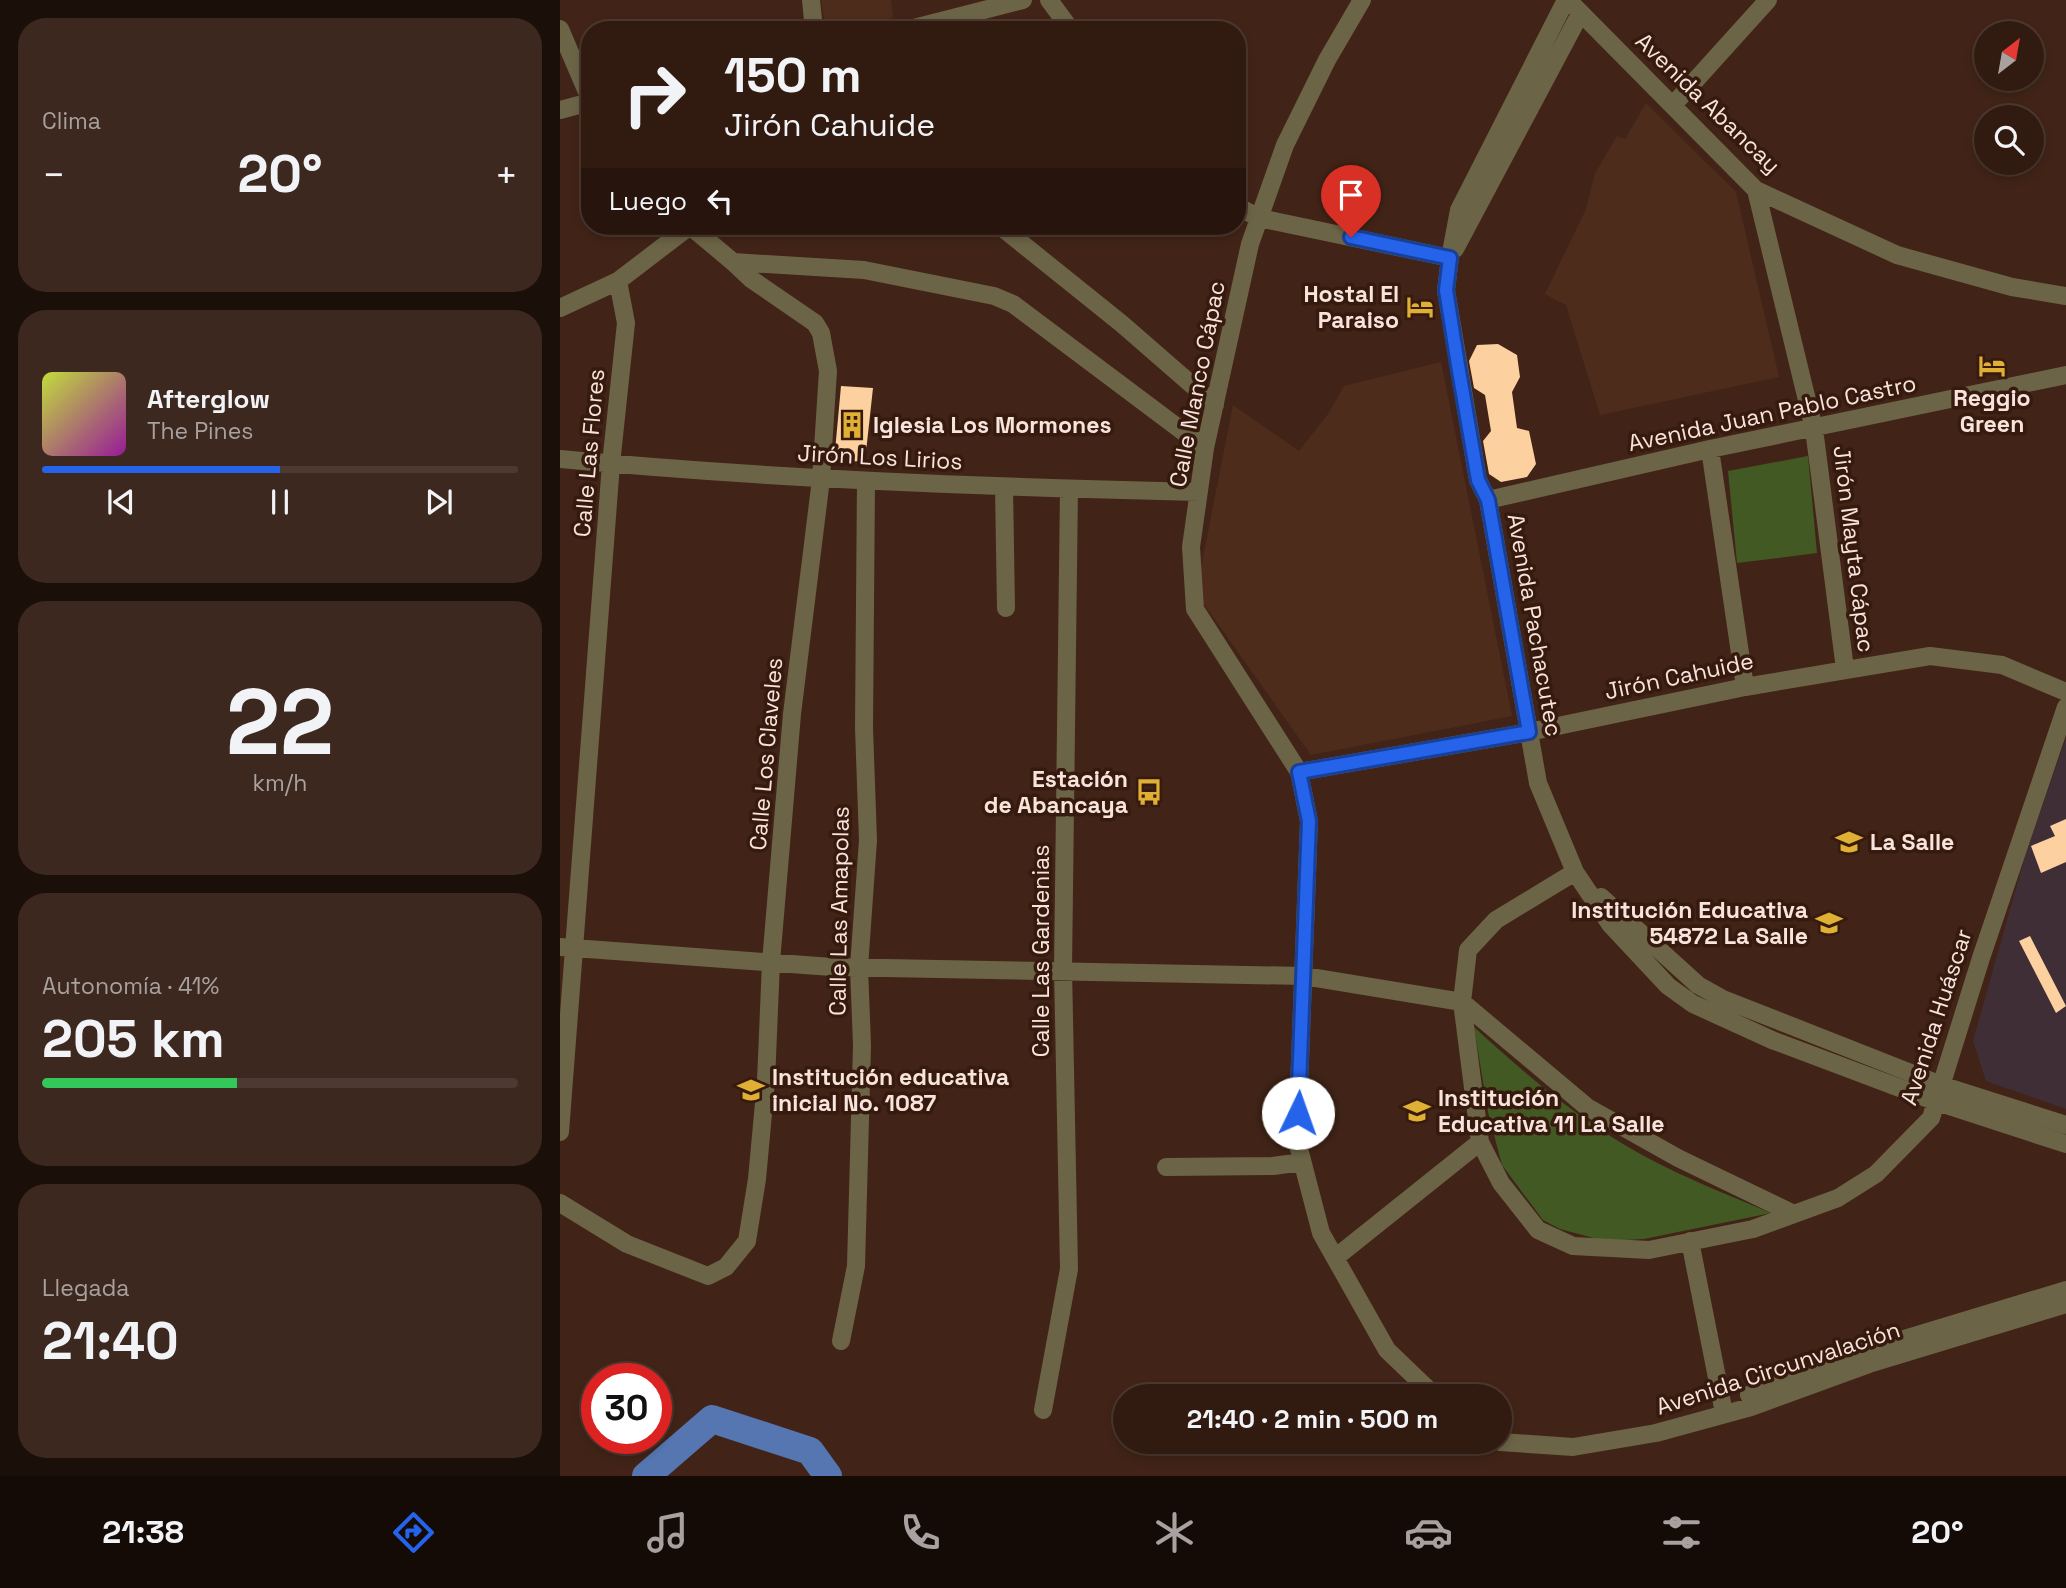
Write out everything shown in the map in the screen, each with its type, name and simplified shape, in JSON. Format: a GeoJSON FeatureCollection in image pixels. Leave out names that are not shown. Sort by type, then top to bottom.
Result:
{"type":"FeatureCollection","features":[{"type":"Feature","properties":{"kind":"street"},"geometry":{"type":"LineString","coordinates":[[811,0],[813,21]]}},
{"type":"Feature","properties":{"kind":"street"},"geometry":{"type":"LineString","coordinates":[[940,21],[1023,0]]}},
{"type":"Feature","properties":{"kind":"street"},"geometry":{"type":"LineString","coordinates":[[1049,0],[1064,21]]}},
{"type":"Feature","properties":{"kind":"street","name":"Calle Manco Cápac"},"geometry":{"type":"LineString","coordinates":[[1299,772],[1195,609],[1191,547],[1205,448],[1250,244],[1285,145],[1327,60],[1362,0]]}},
{"type":"Feature","properties":{"kind":"street","name":"Avenida Abancay"},"geometry":{"type":"LineString","coordinates":[[1567,0],[1674,104],[1756,190],[1897,255],[2012,287],[2066,296]]}},
{"type":"Feature","properties":{"kind":"street","name":"Avenida Pachacutec"},"geometry":{"type":"LineString","coordinates":[[1567,0],[1459,210],[1446,290],[1478,480],[1488,500],[1538,783],[1575,872],[1610,924],[1668,986],[1693,1004],[1772,1040],[1940,1094],[2066,1144]]}},
{"type":"Feature","properties":{"kind":"street"},"geometry":{"type":"LineString","coordinates":[[1674,104],[1768,0]]}},
{"type":"Feature","properties":{"kind":"street","name":"Avenida Pachacutec"},"geometry":{"type":"LineString","coordinates":[[1450,258],[1475,218],[1580,14]]}},
{"type":"Feature","properties":{"kind":"street"},"geometry":{"type":"LineString","coordinates":[[560,29],[581,79]]}},
{"type":"Feature","properties":{"kind":"street"},"geometry":{"type":"LineString","coordinates":[[560,110],[581,104]]}},
{"type":"Feature","properties":{"kind":"street","name":"Jirón Mayta Cápac"},"geometry":{"type":"LineString","coordinates":[[1756,190],[1814,429],[1845,669]]}},
{"type":"Feature","properties":{"kind":"street"},"geometry":{"type":"LineString","coordinates":[[1246,211],[1259,218],[1450,258]]}},
{"type":"Feature","properties":{"kind":"street"},"geometry":{"type":"LineString","coordinates":[[560,308],[618,281],[678,235]]}},
{"type":"Feature","properties":{"kind":"street"},"geometry":{"type":"LineString","coordinates":[[701,235],[733,262],[864,270],[993,296],[1031,317],[1205,448]]}},
{"type":"Feature","properties":{"kind":"street"},"geometry":{"type":"LineString","coordinates":[[1011,235],[1122,324],[1215,405]]}},
{"type":"Feature","properties":{"kind":"street","name":"Calle Los Claveles"},"geometry":{"type":"LineString","coordinates":[[560,1203],[627,1244],[708,1276],[726,1267],[747,1241],[757,1179],[765,1093],[771,962],[792,714],[821,479],[828,371],[821,333],[815,323],[751,279],[733,262]]}},
{"type":"Feature","properties":{"kind":"street","name":"Calle Las Flores"},"geometry":{"type":"LineString","coordinates":[[560,1132],[568,947],[625,324],[618,281]]}},
{"type":"Feature","properties":{"kind":"street","name":"Avenida Juan Pablo Castro"},"geometry":{"type":"LineString","coordinates":[[1488,500],[1710,449],[2066,375]]}},
{"type":"Feature","properties":{"kind":"street"},"geometry":{"type":"LineString","coordinates":[[1710,449],[1745,687]]}},
{"type":"Feature","properties":{"kind":"street","name":"Jirón Los Lirios"},"geometry":{"type":"LineString","coordinates":[[560,459],[821,479],[1199,492]]}},
{"type":"Feature","properties":{"kind":"street","name":"Calle Las Amapolas"},"geometry":{"type":"LineString","coordinates":[[841,1341],[856,1266],[862,1045],[859,967],[868,840],[864,728],[866,481]]}},
{"type":"Feature","properties":{"kind":"street"},"geometry":{"type":"LineString","coordinates":[[1004,487],[1006,608]]}},
{"type":"Feature","properties":{"kind":"street","name":"Calle Las Gardenias"},"geometry":{"type":"LineString","coordinates":[[1043,1410],[1069,1269],[1063,969],[1069,489]]}},
{"type":"Feature","properties":{"kind":"street","name":"Jirón Cahuide"},"geometry":{"type":"LineString","coordinates":[[1299,772],[1529,732],[1745,687],[1930,656],[2002,665],[2066,692]]}},
{"type":"Feature","properties":{"kind":"street","name":"Avenida Huáscar"},"geometry":{"type":"LineString","coordinates":[[1575,872],[1496,920],[1468,950],[1462,1002],[1480,1142],[1501,1183],[1538,1230],[1573,1245],[1649,1250],[1753,1229],[1838,1198],[1876,1174],[1931,1118],[1981,958],[2066,707]]}},
{"type":"Feature","properties":{"kind":"street"},"geometry":{"type":"LineString","coordinates":[[1299,772],[1309,821],[1297,1141],[1321,1233],[1387,1350],[1422,1384]]}},
{"type":"Feature","properties":{"kind":"street"},"geometry":{"type":"LineString","coordinates":[[568,947],[859,967],[1063,969],[1304,976],[1462,1002],[1587,1107],[1678,1158],[1794,1214]]}},
{"type":"Feature","properties":{"kind":"street","name":"Avenida Pachacutec"},"geometry":{"type":"LineString","coordinates":[[1940,1094],[2066,1125]]}},
{"type":"Feature","properties":{"kind":"street"},"geometry":{"type":"LineString","coordinates":[[1335,1258],[1480,1142]]}},
{"type":"Feature","properties":{"kind":"street"},"geometry":{"type":"LineString","coordinates":[[1166,1167],[1273,1166],[1302,1162]]}},
{"type":"Feature","properties":{"kind":"street"},"geometry":{"type":"LineString","coordinates":[[1690,1241],[1724,1413],[1745,1397],[1825,1364],[2066,1290]]}},
{"type":"Feature","properties":{"kind":"street","name":"Avenida Circunvalación"},"geometry":{"type":"LineString","coordinates":[[1512,1443],[1573,1447],[1656,1433],[1751,1407],[1869,1364],[2066,1304]]}},
{"type":"Feature","properties":{"kind":"shaded area"},"geometry":{"type":"Polygon","coordinates":[[[821,0],[891,0],[893,18],[876,21],[824,21],[821,0]]]}},
{"type":"Feature","properties":{"kind":"shaded area"},"geometry":{"type":"Polygon","coordinates":[[[1646,103],[1736,192],[1779,377],[1600,415],[1566,305],[1545,294],[1586,209],[1595,173],[1617,136],[1625,139],[1646,103]]]}},
{"type":"Feature","properties":{"kind":"shaded area"},"geometry":{"type":"Polygon","coordinates":[[[1441,362],[1512,716],[1311,755],[1196,593],[1233,405],[1299,451],[1328,414],[1344,386],[1441,362]]]}},
{"type":"Feature","properties":{"kind":"shaded area"},"geometry":{"type":"Polygon","coordinates":[[[2066,738],[2066,1109],[1986,1081],[1973,1041],[2026,853],[2066,738]]]}},
{"type":"Feature","properties":{"kind":"green space"},"geometry":{"type":"Polygon","coordinates":[[[1808,456],[1817,553],[1737,563],[1728,471],[1808,456]]]}},
{"type":"Feature","properties":{"kind":"green space"},"geometry":{"type":"Polygon","coordinates":[[[1474,1027],[1547,1090],[1614,1139],[1680,1174],[1771,1213],[1644,1239],[1605,1241],[1560,1229],[1543,1220],[1502,1165],[1488,1112],[1474,1027]]]}},
{"type":"Feature","properties":{"kind":"building"},"geometry":{"type":"Polygon","coordinates":[[[1498,344],[1517,355],[1520,377],[1512,392],[1517,428],[1529,431],[1536,464],[1527,477],[1501,482],[1489,474],[1483,441],[1491,431],[1485,395],[1474,388],[1469,361],[1477,345],[1498,344]]]}},
{"type":"Feature","properties":{"kind":"building","name":"Iglesia Los Mormones"},"geometry":{"type":"Polygon","coordinates":[[[841,386],[873,388],[865,461],[834,462],[841,386]]]}},
{"type":"Feature","properties":{"kind":"building"},"geometry":{"type":"Polygon","coordinates":[[[2066,819],[2066,862],[2041,873],[2031,846],[2055,836],[2050,826],[2066,819]]]}},
{"type":"Feature","properties":{"kind":"building"},"geometry":{"type":"Polygon","coordinates":[[[2030,936],[2066,1006],[2056,1013],[2019,941],[2030,936]]]}},
{"type":"Feature","properties":{"kind":"waterway"},"geometry":{"type":"LineString","coordinates":[[646,1476],[712,1419],[810,1451],[828,1476]]}},
{"type":"Feature","properties":{"kind":"place","name":"Hostal El Paraiso"},"geometry":{"type":"Point","coordinates":[1420,307]}},
{"type":"Feature","properties":{"kind":"place","name":"Reggio Green"},"geometry":{"type":"Point","coordinates":[1992,366]}},
{"type":"Feature","properties":{"kind":"place","name":"Iglesia Los Mormones"},"geometry":{"type":"Point","coordinates":[852,425]}},
{"type":"Feature","properties":{"kind":"place","name":"Estación de Abancaya"},"geometry":{"type":"Point","coordinates":[1149,792]}},
{"type":"Feature","properties":{"kind":"place","name":"La Salle"},"geometry":{"type":"Point","coordinates":[1849,842]}},
{"type":"Feature","properties":{"kind":"place","name":"Institución Educativa 54872 La Salle"},"geometry":{"type":"Point","coordinates":[1829,923]}},
{"type":"Feature","properties":{"kind":"place","name":"Institución educativa inicial No. 1087"},"geometry":{"type":"Point","coordinates":[751,1090]}},
{"type":"Feature","properties":{"kind":"place","name":"Institución Educativa 11 La Salle"},"geometry":{"type":"Point","coordinates":[1417,1111]}},
{"type":"Feature","properties":{"kind":"route"},"geometry":{"type":"LineString","coordinates":[[1298,1113],[1309,821],[1299,772],[1529,732],[1488,500],[1478,480],[1458,365],[1446,290],[1450,258],[1351,237]]}}]}
